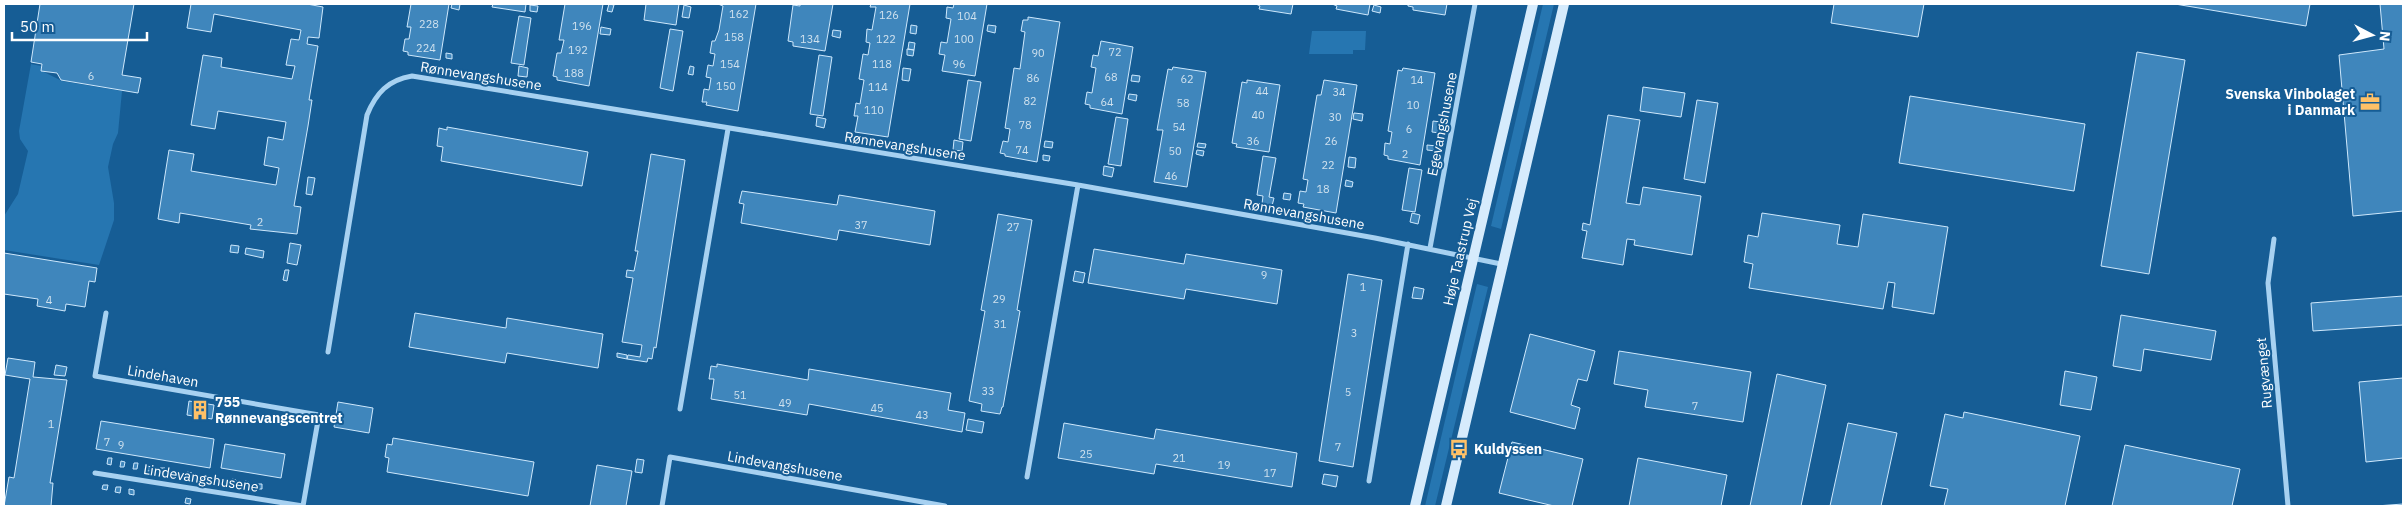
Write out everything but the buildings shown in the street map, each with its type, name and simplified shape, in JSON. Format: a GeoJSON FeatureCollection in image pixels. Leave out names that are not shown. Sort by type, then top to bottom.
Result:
{"type":"FeatureCollection","features":[{"type":"Feature","properties":{"kind":"street","name":"Egevangshusene"},"geometry":{"type":"LineString","coordinates":[[1430,248],[1475,4]]}},
{"type":"Feature","properties":{"kind":"street","name":"Høje Taastrup Vej"},"geometry":{"type":"LineString","coordinates":[[1415,506],[1533,4]]}},
{"type":"Feature","properties":{"kind":"street"},"geometry":{"type":"LineString","coordinates":[[1446,506],[1501,264],[1564,4]]}},
{"type":"Feature","properties":{"kind":"street","name":"Rønnevangshusene"},"geometry":{"type":"LineString","coordinates":[[328,352],[367,115],[377,95],[392,82],[412,76],[1078,185],[1430,248],[1501,264]]}},
{"type":"Feature","properties":{"kind":"street"},"geometry":{"type":"LineString","coordinates":[[680,409],[728,129]]}},
{"type":"Feature","properties":{"kind":"street"},"geometry":{"type":"LineString","coordinates":[[1027,477],[1078,185]]}},
{"type":"Feature","properties":{"kind":"street","name":"Rugvænget"},"geometry":{"type":"LineString","coordinates":[[2274,239],[2268,283],[2288,506]]}},
{"type":"Feature","properties":{"kind":"street"},"geometry":{"type":"LineString","coordinates":[[1369,481],[1408,244]]}},
{"type":"Feature","properties":{"kind":"street","name":"Lindehaven"},"geometry":{"type":"LineString","coordinates":[[106,313],[95,376],[319,415]]}},
{"type":"Feature","properties":{"kind":"street","name":"Lindevangshusene"},"geometry":{"type":"LineString","coordinates":[[95,473],[303,506],[319,415]]}},
{"type":"Feature","properties":{"kind":"street","name":"Lindevangshusene"},"geometry":{"type":"LineString","coordinates":[[662,506],[670,457],[945,506]]}},
{"type":"Feature","properties":{"kind":"shaded area"},"geometry":{"type":"Polygon","coordinates":[[[1543,4],[1554,4],[1501,229],[1491,226],[1543,4]]]}},
{"type":"Feature","properties":{"kind":"shaded area"},"geometry":{"type":"Polygon","coordinates":[[[1312,31],[1366,31],[1365,50],[1353,50],[1353,54],[1309,54],[1312,31]]]}},
{"type":"Feature","properties":{"kind":"shaded area"},"geometry":{"type":"Polygon","coordinates":[[[31,64],[41,66],[42,71],[62,81],[122,91],[118,133],[113,144],[108,167],[114,203],[114,220],[99,265],[4,250],[4,216],[18,194],[28,151],[20,139],[19,131],[31,64]]]}},
{"type":"Feature","properties":{"kind":"shaded area"},"geometry":{"type":"Polygon","coordinates":[[[1477,284],[1488,287],[1435,506],[1425,506],[1477,284]]]}},
{"type":"Feature","properties":{"kind":"place","name":"Svenska Vinbolaget i Danmark"},"geometry":{"type":"Point","coordinates":[2370,102]}},
{"type":"Feature","properties":{"kind":"place","name":"755 Rønnevangscentret"},"geometry":{"type":"Point","coordinates":[200,410]}},
{"type":"Feature","properties":{"kind":"place","name":"Kuldyssen"},"geometry":{"type":"Point","coordinates":[1459,449]}}]}
